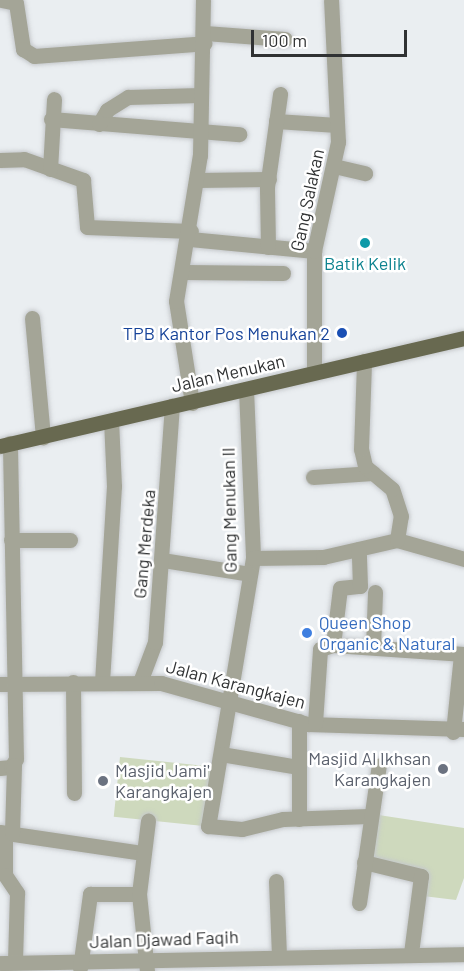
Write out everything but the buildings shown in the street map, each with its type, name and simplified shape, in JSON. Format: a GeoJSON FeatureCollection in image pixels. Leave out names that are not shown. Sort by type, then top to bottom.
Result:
{"type":"FeatureCollection","features":[{"type":"Feature","properties":{"kind":"main road","name":"Jalan Menukan"},"geometry":{"type":"LineString","coordinates":[[5,445],[464,338]]}},
{"type":"Feature","properties":{"kind":"street"},"geometry":{"type":"LineString","coordinates":[[1,0],[16,3],[23,50],[34,56],[205,38],[285,39]]}},
{"type":"Feature","properties":{"kind":"street"},"geometry":{"type":"LineString","coordinates":[[192,403],[176,310],[191,235],[197,180],[197,132],[205,38],[203,0]]}},
{"type":"Feature","properties":{"kind":"street","name":"Gang Salakan"},"geometry":{"type":"LineString","coordinates":[[314,372],[314,251],[334,166],[337,124],[331,0]]}},
{"type":"Feature","properties":{"kind":"street"},"geometry":{"type":"LineString","coordinates":[[268,247],[268,179],[280,94]]}},
{"type":"Feature","properties":{"kind":"street"},"geometry":{"type":"LineString","coordinates":[[99,124],[107,110],[128,97],[200,95]]}},
{"type":"Feature","properties":{"kind":"street"},"geometry":{"type":"LineString","coordinates":[[50,169],[51,119],[54,99]]}},
{"type":"Feature","properties":{"kind":"street"},"geometry":{"type":"LineString","coordinates":[[51,119],[238,134]]}},
{"type":"Feature","properties":{"kind":"street"},"geometry":{"type":"LineString","coordinates":[[276,121],[337,124]]}},
{"type":"Feature","properties":{"kind":"street"},"geometry":{"type":"LineString","coordinates":[[0,160],[24,159],[85,182],[87,227],[191,235],[268,247],[314,251]]}},
{"type":"Feature","properties":{"kind":"street"},"geometry":{"type":"LineString","coordinates":[[334,166],[365,173]]}},
{"type":"Feature","properties":{"kind":"street"},"geometry":{"type":"LineString","coordinates":[[197,180],[268,179]]}},
{"type":"Feature","properties":{"kind":"street"},"geometry":{"type":"LineString","coordinates":[[183,272],[283,273]]}},
{"type":"Feature","properties":{"kind":"street"},"geometry":{"type":"LineString","coordinates":[[32,318],[43,437]]}},
{"type":"Feature","properties":{"kind":"street"},"geometry":{"type":"LineString","coordinates":[[364,361],[361,449],[365,466],[392,489],[401,516],[397,540]]}},
{"type":"Feature","properties":{"kind":"street","name":"Gang Menukan II"},"geometry":{"type":"LineString","coordinates":[[246,389],[253,558],[231,700],[208,825],[242,829],[299,819]]}},
{"type":"Feature","properties":{"kind":"street","name":"Gang Merdeka"},"geometry":{"type":"LineString","coordinates":[[140,682],[155,642],[163,560],[172,406]]}},
{"type":"Feature","properties":{"kind":"street"},"geometry":{"type":"LineString","coordinates":[[102,682],[114,486],[111,421]]}},
{"type":"Feature","properties":{"kind":"street"},"geometry":{"type":"LineString","coordinates":[[5,445],[11,540],[5,874],[17,893],[8,963]]}},
{"type":"Feature","properties":{"kind":"street"},"geometry":{"type":"LineString","coordinates":[[313,477],[373,473]]}},
{"type":"Feature","properties":{"kind":"street"},"geometry":{"type":"LineString","coordinates":[[11,540],[70,540]]}},
{"type":"Feature","properties":{"kind":"street"},"geometry":{"type":"LineString","coordinates":[[253,558],[323,557],[397,540],[464,558]]}},
{"type":"Feature","properties":{"kind":"street"},"geometry":{"type":"LineString","coordinates":[[359,549],[360,586],[340,588],[333,645],[462,654],[459,730],[307,722],[299,767],[299,819],[369,816]]}},
{"type":"Feature","properties":{"kind":"street"},"geometry":{"type":"LineString","coordinates":[[163,560],[250,574]]}},
{"type":"Feature","properties":{"kind":"street"},"geometry":{"type":"LineString","coordinates":[[372,647],[375,592]]}},
{"type":"Feature","properties":{"kind":"street","name":"Jalan Karangkajen"},"geometry":{"type":"LineString","coordinates":[[7,683],[140,682],[231,700],[307,722],[318,651],[333,645]]}},
{"type":"Feature","properties":{"kind":"street"},"geometry":{"type":"LineString","coordinates":[[73,682],[74,794]]}},
{"type":"Feature","properties":{"kind":"street"},"geometry":{"type":"LineString","coordinates":[[221,754],[299,767]]}},
{"type":"Feature","properties":{"kind":"street"},"geometry":{"type":"LineString","coordinates":[[359,903],[369,816],[379,765]]}},
{"type":"Feature","properties":{"kind":"street"},"geometry":{"type":"LineString","coordinates":[[147,965],[139,894],[148,821]]}},
{"type":"Feature","properties":{"kind":"street"},"geometry":{"type":"LineString","coordinates":[[6,833],[143,854]]}},
{"type":"Feature","properties":{"kind":"street"},"geometry":{"type":"LineString","coordinates":[[364,862],[421,876],[411,953]]}},
{"type":"Feature","properties":{"kind":"street"},"geometry":{"type":"LineString","coordinates":[[276,881],[279,955]]}},
{"type":"Feature","properties":{"kind":"street"},"geometry":{"type":"LineString","coordinates":[[80,966],[90,894],[139,894]]}},
{"type":"Feature","properties":{"kind":"street","name":"Jalan Djawad Faqih"},"geometry":{"type":"LineString","coordinates":[[8,963],[80,966],[204,964],[279,955],[464,954]]}},
{"type":"Feature","properties":{"kind":"street"},"geometry":{"type":"LineString","coordinates":[[351,955],[351,971]]}},
{"type":"Feature","properties":{"kind":"green space"},"geometry":{"type":"Polygon","coordinates":[[[120,757],[219,767],[213,827],[114,817],[120,757]]]}},
{"type":"Feature","properties":{"kind":"green space"},"geometry":{"type":"Polygon","coordinates":[[[372,814],[464,828],[464,878],[456,900],[423,896],[425,874],[366,863],[372,814]]]}},
{"type":"Feature","properties":{"kind":"place","name":"Batik Kelik"},"geometry":{"type":"Point","coordinates":[365,243]}},
{"type":"Feature","properties":{"kind":"place","name":"TPB Kantor Pos Menukan 2"},"geometry":{"type":"Point","coordinates":[342,333]}},
{"type":"Feature","properties":{"kind":"place","name":"Queen Shop Organic & Natural"},"geometry":{"type":"Point","coordinates":[307,633]}},
{"type":"Feature","properties":{"kind":"place","name":"Masjid Al Ikhsan Karangkajen"},"geometry":{"type":"Point","coordinates":[443,769]}},
{"type":"Feature","properties":{"kind":"place","name":"Masjid Jami' Karangkajen"},"geometry":{"type":"Point","coordinates":[103,781]}}]}
